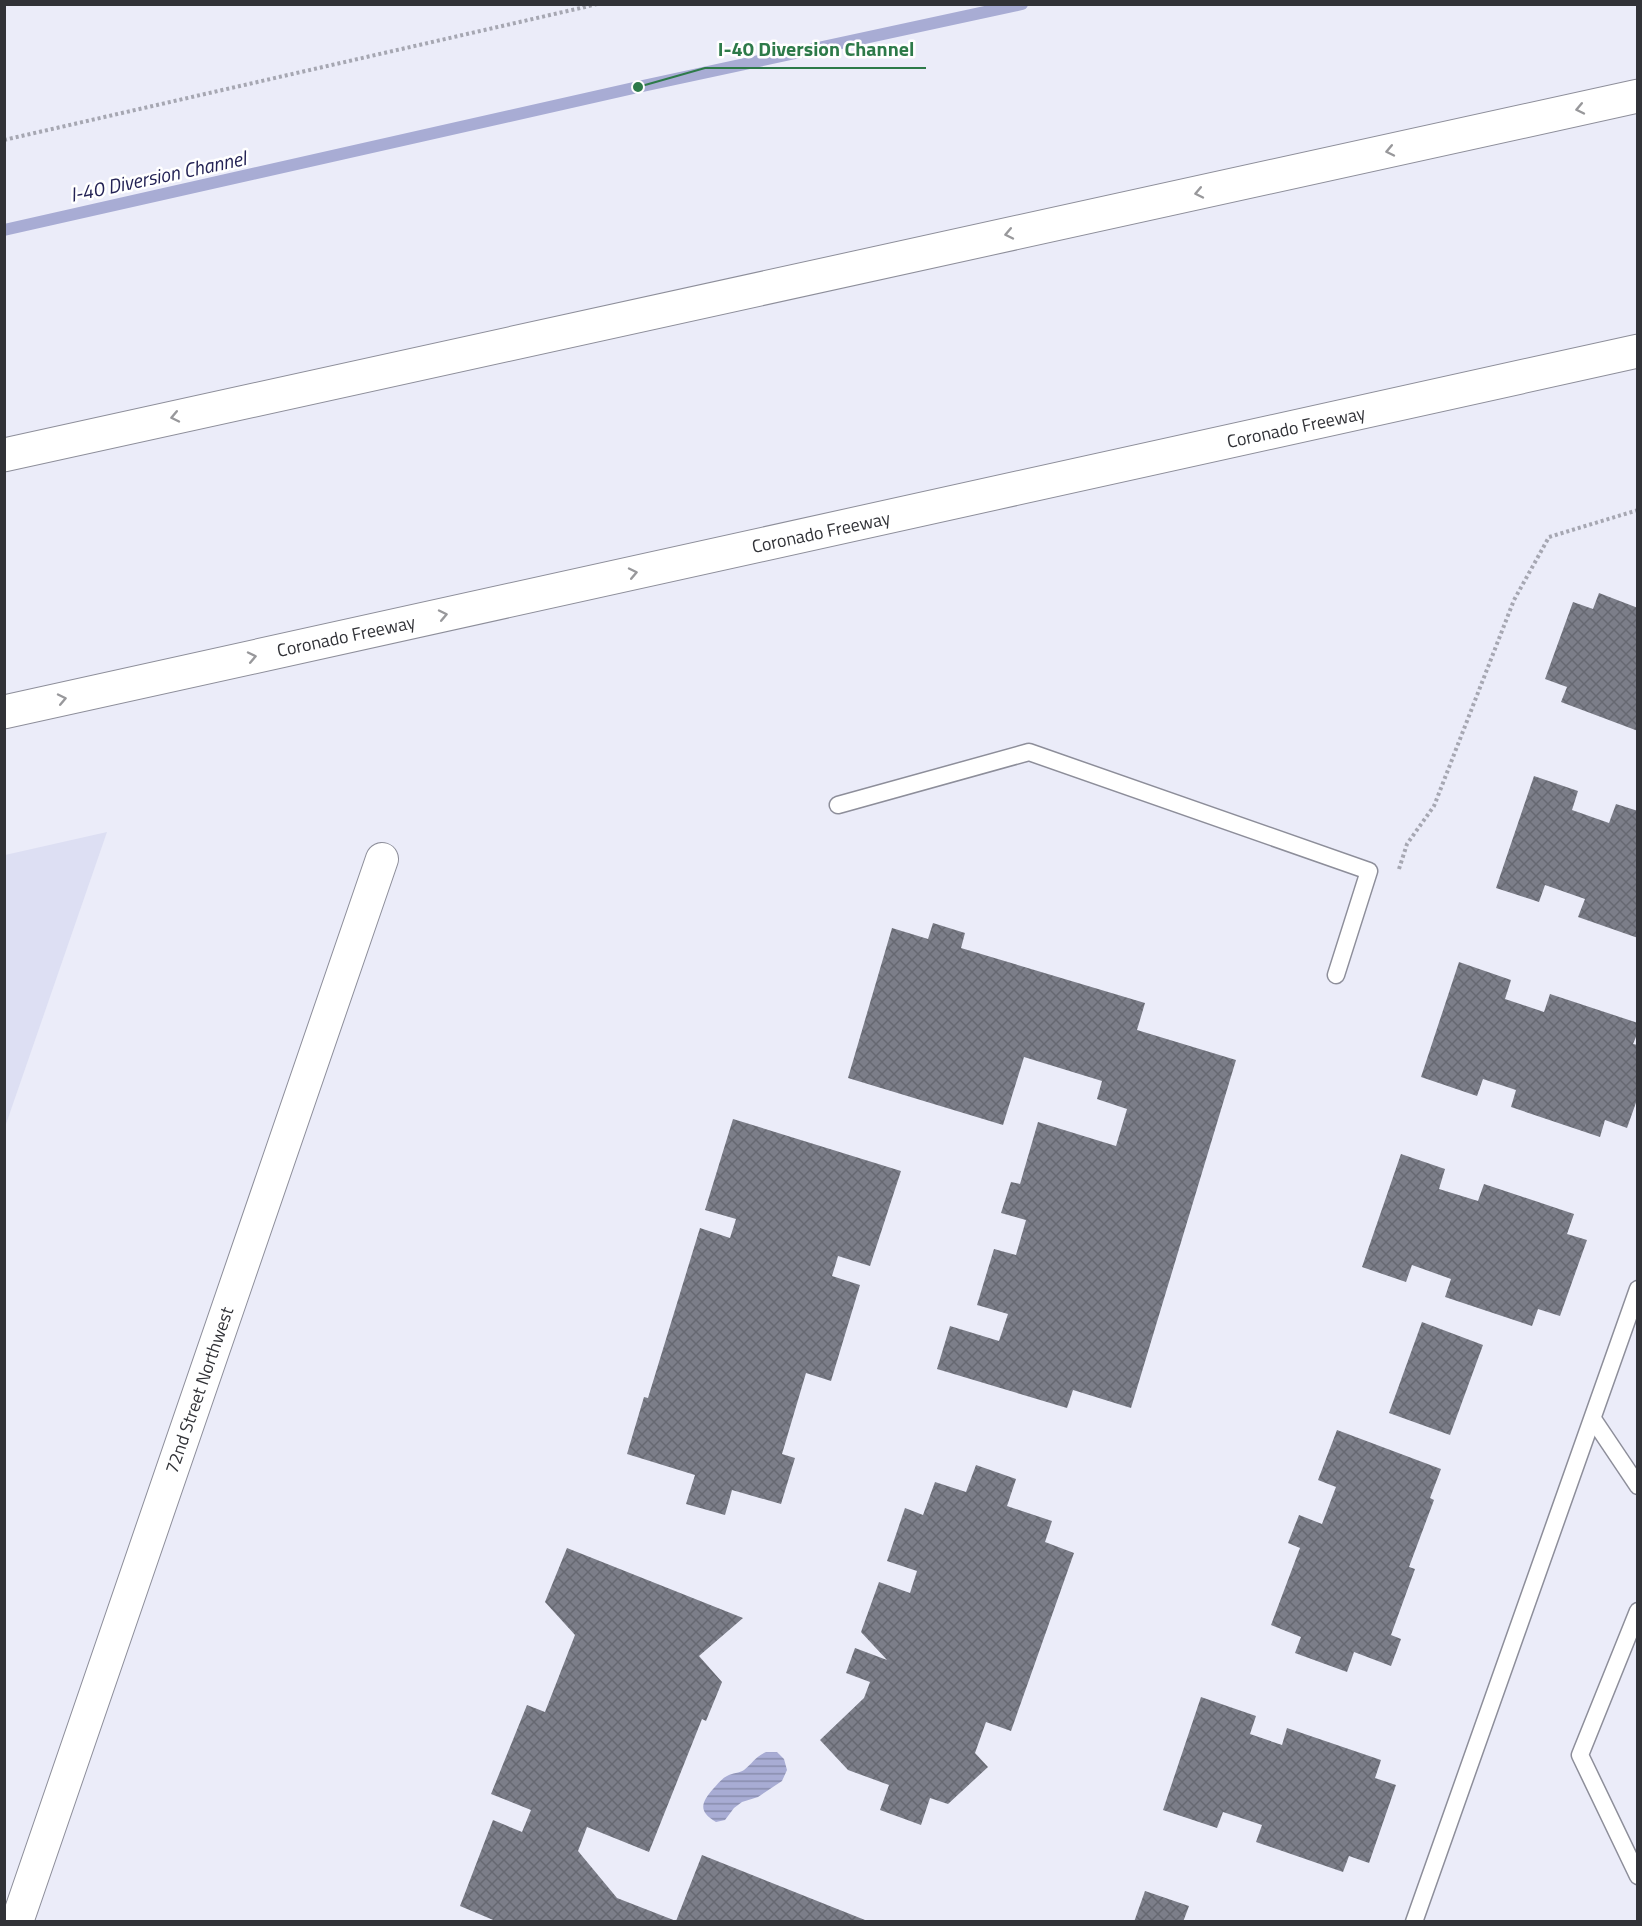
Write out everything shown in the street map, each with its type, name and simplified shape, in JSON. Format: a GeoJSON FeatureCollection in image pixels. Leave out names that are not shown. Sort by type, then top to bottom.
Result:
{"type":"FeatureCollection","features":[{"type":"Feature","properties":{"kind":"highway"},"geometry":{"type":"LineString","coordinates":[[4,455],[1638,96]]}},
{"type":"Feature","properties":{"kind":"highway","name":"Coronado Freeway"},"geometry":{"type":"LineString","coordinates":[[4,712],[1638,351]]}},
{"type":"Feature","properties":{"kind":"street","name":"72nd Street Northwest"},"geometry":{"type":"LineString","coordinates":[[17,1922],[382,859]]}},
{"type":"Feature","properties":{"kind":"lane"},"geometry":{"type":"LineString","coordinates":[[838,805],[1029,752],[1369,871],[1336,975]]}},
{"type":"Feature","properties":{"kind":"lane"},"geometry":{"type":"LineString","coordinates":[[1414,1922],[1638,1288]]}},
{"type":"Feature","properties":{"kind":"lane"},"geometry":{"type":"LineString","coordinates":[[1593,1419],[1638,1486]]}},
{"type":"Feature","properties":{"kind":"lane"},"geometry":{"type":"LineString","coordinates":[[1638,1611],[1580,1755],[1638,1876]]}},
{"type":"Feature","properties":{"kind":"path"},"geometry":{"type":"LineString","coordinates":[[4,140],[597,4]]}},
{"type":"Feature","properties":{"kind":"path"},"geometry":{"type":"LineString","coordinates":[[1395,878],[1407,844],[1434,806],[1514,600],[1549,537],[1638,510]]}},
{"type":"Feature","properties":{"kind":"shaded area"},"geometry":{"type":"Polygon","coordinates":[[[107,832],[5,1127],[5,855],[107,832]]]}},
{"type":"Feature","properties":{"kind":"water"},"geometry":{"type":"Polygon","coordinates":[[[766,1752],[777,1752],[784,1759],[787,1770],[782,1781],[758,1797],[742,1802],[725,1820],[716,1822],[710,1818],[703,1807],[713,1789],[725,1777],[744,1770],[766,1752]]]}},
{"type":"Feature","properties":{"kind":"building"},"geometry":{"type":"Polygon","coordinates":[[[1599,593],[1638,608],[1638,731],[1561,702],[1567,687],[1545,679],[1573,602],[1593,609],[1599,593]]]}},
{"type":"Feature","properties":{"kind":"building"},"geometry":{"type":"Polygon","coordinates":[[[1534,776],[1578,791],[1572,810],[1609,823],[1616,804],[1638,811],[1638,938],[1578,917],[1585,899],[1545,885],[1539,902],[1496,888],[1534,776]]]}},
{"type":"Feature","properties":{"kind":"building"},"geometry":{"type":"Polygon","coordinates":[[[933,923],[965,933],[961,948],[1145,1003],[1137,1030],[1236,1060],[1131,1408],[1073,1390],[1067,1408],[937,1369],[950,1326],[999,1341],[1008,1314],[977,1305],[994,1249],[1016,1255],[1026,1220],[1001,1213],[1011,1182],[1020,1184],[1038,1122],[1116,1146],[1127,1109],[1097,1099],[1102,1081],[1024,1057],[1003,1125],[848,1078],[892,928],[928,939],[933,923]]]}},
{"type":"Feature","properties":{"kind":"building"},"geometry":{"type":"Polygon","coordinates":[[[1459,962],[1511,980],[1505,999],[1544,1012],[1550,994],[1638,1023],[1638,1032],[1633,1044],[1638,1045],[1638,1097],[1627,1128],[1605,1120],[1600,1137],[1511,1107],[1516,1090],[1483,1079],[1477,1096],[1421,1077],[1459,962]]]}},
{"type":"Feature","properties":{"kind":"building"},"geometry":{"type":"Polygon","coordinates":[[[733,1119],[901,1171],[870,1266],[838,1256],[832,1276],[860,1285],[831,1381],[806,1373],[782,1454],[795,1458],[781,1504],[732,1490],[725,1515],[686,1504],[695,1475],[627,1454],[644,1397],[648,1398],[700,1228],[730,1238],[736,1219],[705,1210],[733,1119]]]}},
{"type":"Feature","properties":{"kind":"building"},"geometry":{"type":"Polygon","coordinates":[[[1401,1154],[1445,1169],[1439,1189],[1478,1201],[1484,1184],[1574,1214],[1567,1234],[1587,1240],[1560,1316],[1538,1309],[1532,1326],[1445,1297],[1451,1279],[1412,1265],[1406,1282],[1362,1267],[1401,1154]]]}},
{"type":"Feature","properties":{"kind":"building"},"geometry":{"type":"Polygon","coordinates":[[[1422,1322],[1483,1345],[1450,1435],[1389,1413],[1422,1322]]]}},
{"type":"Feature","properties":{"kind":"building"},"geometry":{"type":"Polygon","coordinates":[[[1337,1430],[1441,1469],[1430,1498],[1434,1500],[1409,1567],[1415,1569],[1391,1635],[1401,1639],[1391,1666],[1354,1652],[1347,1672],[1295,1653],[1301,1637],[1271,1625],[1300,1548],[1288,1543],[1299,1515],[1322,1524],[1336,1487],[1318,1480],[1337,1430]]]}},
{"type":"Feature","properties":{"kind":"building"},"geometry":{"type":"Polygon","coordinates":[[[976,1465],[1016,1479],[1007,1506],[1052,1521],[1045,1542],[1074,1553],[1011,1731],[986,1722],[975,1753],[988,1767],[948,1804],[930,1798],[921,1825],[880,1810],[889,1785],[848,1770],[820,1740],[864,1698],[870,1682],[846,1673],[855,1648],[887,1660],[861,1632],[879,1582],[910,1593],[917,1571],[887,1561],[905,1508],[923,1515],[935,1482],[966,1492],[976,1465]]]}},
{"type":"Feature","properties":{"kind":"building"},"geometry":{"type":"Polygon","coordinates":[[[567,1548],[743,1618],[699,1656],[722,1682],[706,1721],[702,1719],[649,1852],[587,1827],[578,1851],[617,1898],[676,1921],[702,1855],[870,1922],[498,1922],[460,1906],[493,1820],[522,1832],[531,1810],[491,1794],[527,1705],[545,1712],[575,1635],[545,1602],[567,1548]]]}},
{"type":"Feature","properties":{"kind":"building"},"geometry":{"type":"Polygon","coordinates":[[[1201,1697],[1256,1716],[1250,1734],[1282,1745],[1287,1728],[1381,1760],[1375,1778],[1396,1785],[1369,1863],[1349,1856],[1343,1872],[1256,1842],[1262,1825],[1223,1812],[1217,1828],[1163,1810],[1201,1697]]]}},
{"type":"Feature","properties":{"kind":"building"},"geometry":{"type":"Polygon","coordinates":[[[1145,1891],[1189,1906],[1183,1922],[1134,1922],[1145,1891]]]}},
{"type":"Feature","properties":{"kind":"waterway","name":"I-40 Diversion Channel"},"geometry":{"type":"LineString","coordinates":[[4,230],[638,87],[1022,4]]}},
{"type":"Feature","properties":{"kind":"place","name":"I-40 Diversion Channel"},"geometry":{"type":"Point","coordinates":[638,87]}}]}
